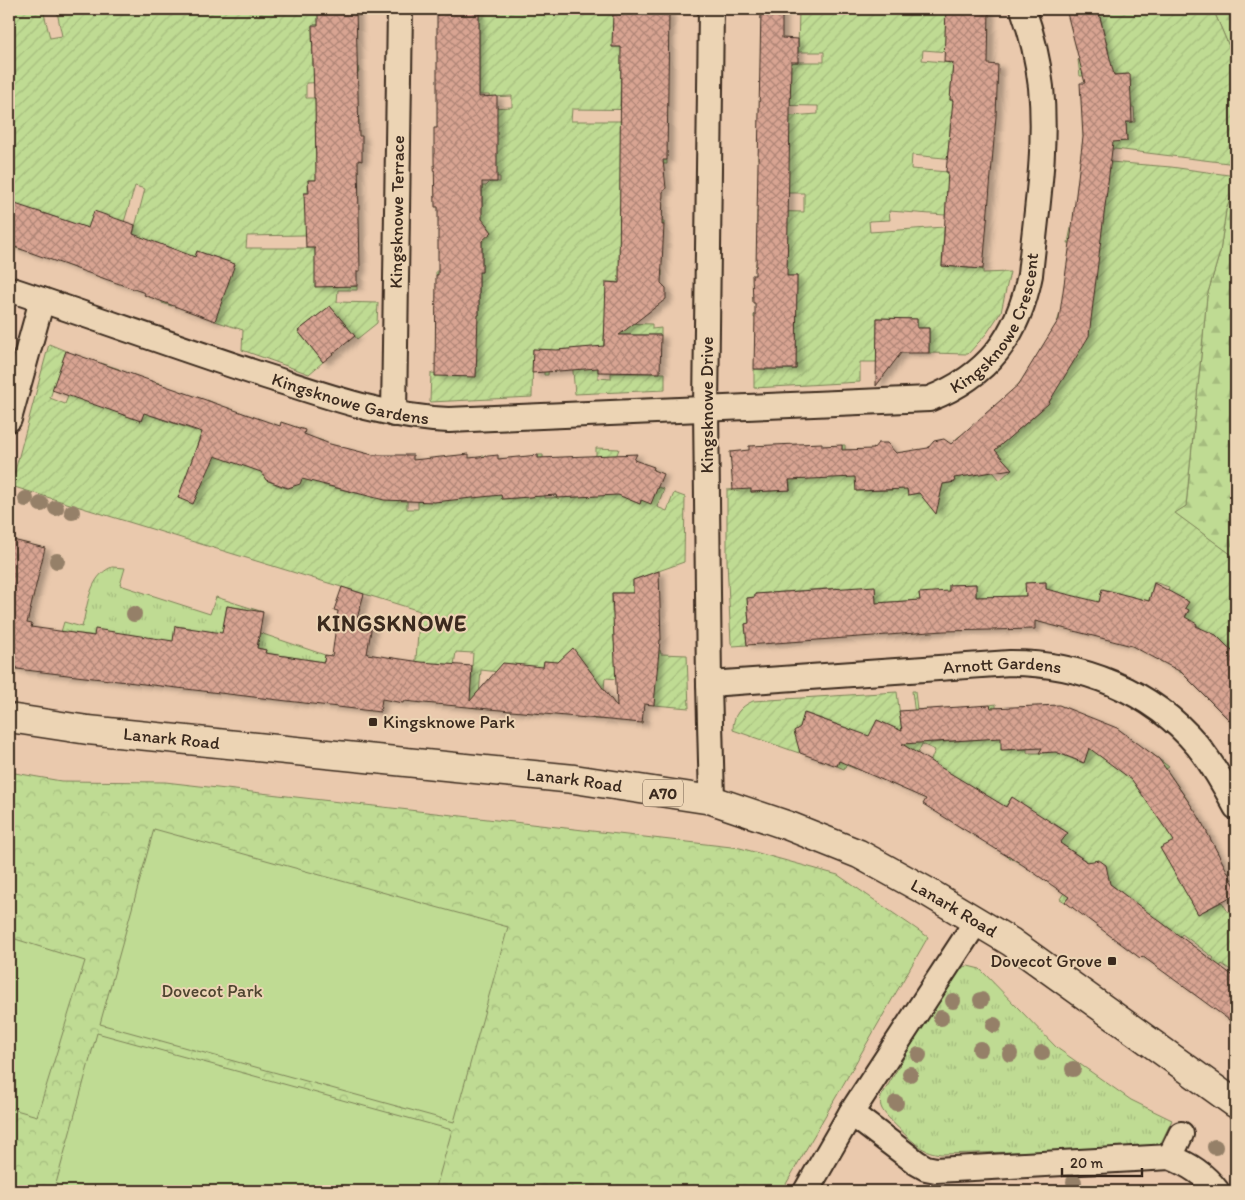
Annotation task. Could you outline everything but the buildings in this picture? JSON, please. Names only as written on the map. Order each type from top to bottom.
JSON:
[{"type":"main road","name":"Lanark Road","points":[[9,718],[88,730],[574,779],[712,800],[789,826],[859,854],[926,891],[1011,942],[1236,1104]]},
{"type":"street","name":"Kingsknowe Terrace","points":[[394,414],[400,9]]},
{"type":"street","name":"Kingsknowe Drive","points":[[711,9],[706,408],[712,800]]},
{"type":"street","name":"Kingsknowe Crescent","points":[[706,408],[929,399],[964,382],[987,364],[1002,346],[1016,324],[1027,294],[1043,144],[1039,72],[1023,9]]},
{"type":"street","name":"Kingsknowe Gardens","points":[[9,289],[358,406],[394,414],[449,420],[706,408]]},
{"type":"street","points":[[9,419],[42,300]]},
{"type":"street","name":"Arnott Gardens","points":[[709,684],[1010,663],[1032,663],[1070,669],[1112,682],[1139,696],[1177,724],[1202,751],[1217,772],[1236,807]]},
{"type":"street","points":[[806,1191],[851,1113],[976,922]]},
{"type":"street","points":[[851,1113],[916,1163],[926,1168],[936,1170],[1170,1157],[1198,1171],[1210,1182],[1216,1191]]},
{"type":"street","points":[[1170,1157],[1182,1134]]},
{"type":"green space","points":[[43,9],[50,38],[62,36],[57,12],[54,12],[53,9],[360,9],[360,15],[347,15],[347,25],[312,26],[313,66],[358,66],[359,72],[336,72],[336,82],[306,83],[306,98],[315,98],[316,121],[359,120],[359,125],[335,125],[357,179],[308,180],[308,193],[305,193],[359,234],[247,236],[246,248],[315,248],[316,286],[357,286],[357,290],[338,290],[337,302],[378,303],[377,323],[357,339],[330,306],[298,331],[323,362],[309,374],[242,350],[243,330],[215,321],[234,264],[197,251],[178,304],[174,303],[172,306],[162,303],[179,251],[165,246],[137,250],[124,286],[120,284],[145,189],[135,186],[124,222],[87,233],[74,268],[59,262],[72,223],[37,211],[23,250],[16,248],[23,228],[21,207],[9,202],[9,10]]},
{"type":"green space","points":[[479,9],[591,9],[591,14],[622,14],[612,47],[621,47],[640,67],[621,66],[620,106],[663,106],[663,110],[572,109],[571,121],[621,121],[667,160],[667,164],[663,164],[662,221],[664,221],[664,225],[642,224],[662,271],[662,276],[643,275],[643,283],[607,282],[619,323],[652,324],[652,329],[661,328],[661,335],[604,335],[603,357],[598,357],[598,378],[611,379],[611,373],[665,373],[665,390],[575,394],[571,349],[558,350],[549,357],[548,375],[544,375],[544,350],[533,349],[532,397],[430,402],[431,373],[476,376],[477,326],[456,315],[479,315],[479,275],[436,275],[436,271],[482,272],[482,237],[489,234],[489,228],[487,225],[482,225],[482,219],[477,218],[482,207],[482,186],[486,186],[490,182],[500,182],[500,177],[490,176],[490,108],[512,107],[512,96],[490,97],[489,95],[479,95]]},
{"type":"green space","points":[[785,9],[946,9],[945,47],[988,55],[923,50],[922,60],[953,63],[950,100],[991,104],[973,118],[951,116],[948,154],[987,162],[912,155],[911,169],[948,172],[987,218],[889,211],[890,220],[869,221],[870,232],[944,227],[942,266],[983,269],[983,273],[1010,272],[1001,312],[987,333],[968,354],[929,353],[929,328],[917,328],[917,319],[877,318],[877,362],[860,362],[860,382],[754,388],[754,369],[796,369],[796,334],[777,319],[754,318],[754,315],[796,315],[797,276],[777,276],[777,267],[756,267],[756,263],[788,225],[757,224],[757,211],[804,212],[804,193],[788,193],[782,159],[758,159],[758,155],[790,116],[818,114],[818,106],[759,105],[791,62],[824,62],[824,52],[798,52],[799,10]]},
{"type":"green space","points":[[1098,9],[1213,9],[1236,63],[1236,164],[1115,149],[1083,149],[1083,143],[1127,141],[1126,122],[1135,122],[1134,107],[1131,107],[1129,74],[1080,76],[1078,60],[1109,52]]},
{"type":"green space","points":[[1213,9],[1236,9],[1236,63]]},
{"type":"green space","points":[[1110,162],[1171,167],[1236,176],[1236,184],[1226,210],[1220,252],[1207,296],[1186,506],[1175,513],[1236,558],[1236,655],[1228,647],[1216,659],[1184,674],[1178,671],[1201,628],[1190,620],[1184,620],[1189,611],[1185,608],[1188,602],[1176,595],[1160,619],[1169,587],[1154,582],[1142,624],[1116,606],[1119,593],[1103,589],[1099,602],[1047,623],[1046,582],[1026,583],[1026,596],[976,597],[976,584],[949,585],[950,630],[919,593],[920,600],[876,603],[875,587],[839,608],[837,588],[755,594],[755,597],[747,598],[749,623],[745,624],[747,645],[733,646],[731,643],[727,561],[727,490],[751,488],[751,492],[790,490],[788,448],[843,477],[842,445],[845,445],[845,450],[855,450],[856,491],[893,490],[893,478],[902,459],[908,495],[919,493],[919,489],[939,501],[938,485],[955,482],[954,478],[972,475],[956,439],[961,435],[1000,480],[1012,469],[995,450],[1033,417],[1017,386],[1022,380],[1086,340],[1057,323],[1060,313],[1072,314],[1081,244],[1068,243],[1071,228],[1084,230],[1084,225],[1102,228]]},
{"type":"green space","points":[[1236,184],[1236,558],[1174,513],[1186,506],[1207,296],[1220,252],[1226,210]]},
{"type":"green space","points":[[49,344],[66,351],[50,398],[65,404],[71,389],[90,395],[101,363],[119,369],[105,408],[141,421],[155,382],[159,383],[150,415],[196,431],[207,400],[212,402],[190,465],[212,455],[261,420],[263,474],[266,480],[286,488],[293,486],[302,476],[317,439],[323,441],[317,459],[329,462],[323,485],[361,494],[371,454],[377,456],[407,501],[407,509],[418,509],[418,501],[486,496],[482,456],[486,456],[487,477],[501,494],[502,499],[541,496],[538,455],[543,455],[545,498],[595,496],[594,456],[596,455],[596,448],[619,449],[604,489],[640,504],[646,489],[655,493],[658,487],[664,489],[657,507],[667,511],[674,493],[685,497],[684,562],[633,580],[633,593],[612,593],[612,612],[623,612],[614,628],[614,642],[647,650],[660,650],[661,654],[687,655],[689,708],[654,705],[632,680],[605,678],[601,719],[594,719],[597,699],[565,663],[544,661],[539,713],[535,713],[538,688],[499,672],[481,670],[478,708],[469,707],[473,653],[456,652],[454,665],[414,682],[420,611],[11,486]]},
{"type":"green space","points":[[112,567],[125,568],[120,585],[210,614],[216,597],[263,612],[227,606],[220,645],[189,646],[191,628],[176,626],[173,644],[61,632],[64,622],[82,627],[94,584],[104,571]]},
{"type":"green space","points":[[260,633],[325,655],[324,662],[265,653],[266,650],[257,648]]},
{"type":"green space","points":[[912,691],[915,691],[917,710],[927,709],[930,743],[992,738],[990,705],[996,704],[996,708],[1000,708],[1002,750],[1027,749],[1027,753],[1044,753],[1051,750],[1083,763],[1093,738],[1151,753],[1169,767],[1166,769],[1195,811],[1166,826],[1174,841],[1161,848],[1174,872],[1217,851],[1218,853],[1189,868],[1192,903],[1198,914],[1222,902],[1228,912],[1236,908],[1236,974],[1222,964],[1198,996],[1190,991],[1214,958],[1182,934],[1158,967],[1097,925],[1121,892],[1089,869],[1065,902],[1060,899],[1085,860],[1060,843],[1068,833],[1052,822],[1021,864],[1007,856],[1028,822],[1012,797],[1005,807],[973,813],[963,829],[960,827],[927,770],[935,750],[922,744],[902,788],[892,784],[907,747],[884,737],[888,725],[877,720],[856,769],[846,765],[844,769],[837,766],[850,729],[805,713],[800,727],[794,731],[796,738],[804,741],[799,753],[733,730],[734,720],[738,712],[753,701],[897,692],[902,733],[917,731]]},
{"type":"green space","name":"Dovecot Park","points":[[9,772],[61,781],[165,782],[740,848],[838,875],[928,937],[782,1191],[9,1191]]},
{"type":"green space","points":[[154,829],[508,927],[454,1122],[100,1024]]},
{"type":"green space","points":[[9,937],[85,961],[37,1116],[9,1108]]},
{"type":"green space","points":[[968,966],[980,969],[1057,1048],[1131,1100],[1172,1120],[1160,1145],[1152,1148],[941,1154],[924,1149],[905,1134],[882,1109],[881,1097],[953,974]]},
{"type":"green space","points":[[97,1033],[452,1130],[435,1191],[54,1191]]},
{"type":"place","name":"Kingsknowe Park","points":[[373,722]]},
{"type":"place","name":"Dovecot Grove","points":[[1112,961]]},
{"type":"district","name":"KINGSKNOWE","points":[[392,623]]}]
